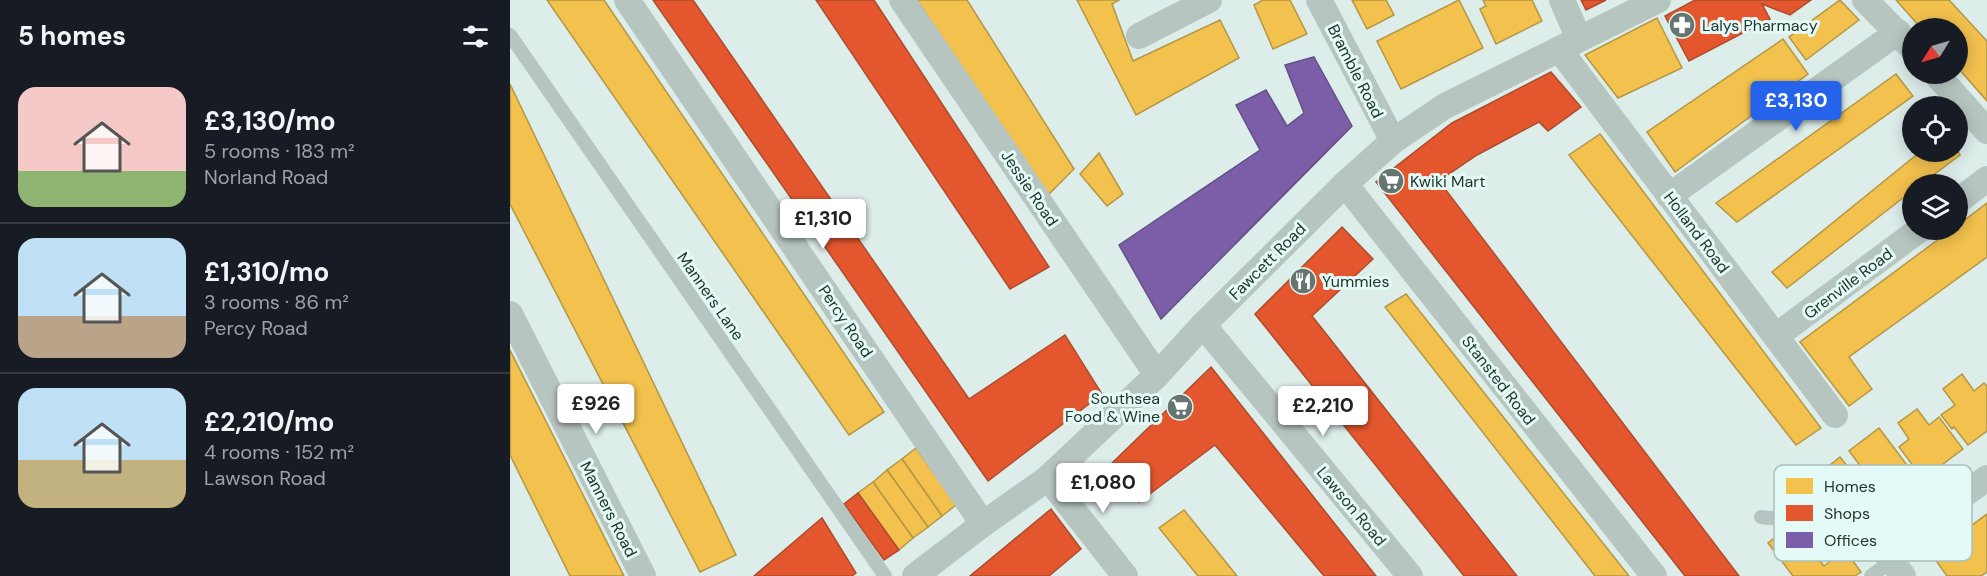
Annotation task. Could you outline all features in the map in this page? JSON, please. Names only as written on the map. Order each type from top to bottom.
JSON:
[{"type":"street","name":"Percy Road","points":[[627,0],[983,524]]},
{"type":"street","name":"Jessie Road","points":[[902,0],[1157,375]]},
{"type":"street","points":[[1139,36],[1209,0]]},
{"type":"street","name":"Bramble Road","points":[[1319,0],[1393,141]]},
{"type":"street","name":"Holland Road","points":[[1562,0],[1569,44],[1669,196],[1835,415]]},
{"type":"street","name":"Fawcett Road","points":[[915,576],[1047,478],[1157,375],[1203,325],[1345,184],[1393,141],[1445,106],[1658,0]]},
{"type":"street","points":[[1865,0],[1902,37]]},
{"type":"street","points":[[1669,196],[1902,42]]},
{"type":"street","points":[[1945,84],[1987,131]]},
{"type":"street","points":[[1968,193],[1987,179]]},
{"type":"street","name":"Stansted Road","points":[[1345,184],[1654,576]]},
{"type":"street","name":"Grenville Road","points":[[1776,336],[1906,240]]},
{"type":"street","name":"Manners Road","points":[[510,314],[643,576]]},
{"type":"street","name":"Lawson Road","points":[[1203,325],[1410,576]]},
{"type":"street","points":[[1047,478],[1125,576]]},
{"type":"street","points":[[1972,492],[1987,478]]},
{"type":"lane","name":"Manners Lane","points":[[510,35],[885,576]]},
{"type":"lane","points":[[1761,517],[1774,518]]},
{"type":"lane","points":[[1871,576],[1894,563]]},
{"type":"building: Homes","points":[[547,0],[604,0],[884,412],[849,435]]},
{"type":"building: Homes","points":[[917,0],[967,0],[1074,169],[1047,196]]},
{"type":"building: Homes","points":[[1077,0],[1119,0],[1112,4],[1133,61],[1220,20],[1239,58],[1136,115]]},
{"type":"building: Homes","points":[[1263,0],[1290,0],[1307,34],[1273,49],[1254,5]]},
{"type":"building: Homes","points":[[1352,0],[1386,0],[1394,15],[1367,29]]},
{"type":"building: Homes","points":[[1459,0],[1483,48],[1401,89],[1377,41]]},
{"type":"building: Homes","points":[[1483,0],[1532,0],[1542,21],[1496,44],[1480,9],[1486,6]]},
{"type":"building: Homes","points":[[1840,0],[1859,20],[1806,60],[1789,37]]},
{"type":"building: Homes","points":[[1896,0],[1949,0],[1966,18],[1912,18]]},
{"type":"building: Homes","points":[[1657,18],[1682,68],[1618,98],[1585,55]]},
{"type":"building: Homes","points":[[1968,20],[1987,41],[1987,101],[1968,79]]},
{"type":"building: Homes","points":[[1783,39],[1808,74],[1675,172],[1647,132]]},
{"type":"building: Homes","points":[[1896,74],[1913,96],[1902,96],[1902,104],[1737,222],[1716,203]]},
{"type":"building: Homes","points":[[510,84],[736,555],[700,572],[510,204]]},
{"type":"building: Homes","points":[[1600,134],[1821,428],[1796,445],[1569,155]]},
{"type":"building: Homes","points":[[1099,153],[1123,194],[1107,206],[1080,174]]},
{"type":"building: Homes","points":[[1908,162],[1951,162],[1934,174],[1902,174],[1902,199],[1787,288],[1772,272]]},
{"type":"building: Homes","points":[[1987,203],[1987,257],[1849,357],[1872,389],[1849,406],[1800,342],[1938,240],[1968,240],[1968,217]]},
{"type":"building: Homes","points":[[1406,294],[1629,576],[1595,576],[1385,307]]},
{"type":"building: Homes","points":[[510,350],[624,576],[570,576],[510,455]]},
{"type":"building: Homes","points":[[1962,374],[1974,391],[1984,383],[1987,386],[1987,431],[1968,445],[1941,415],[1955,405],[1943,389]]},
{"type":"building: Homes","points":[[1917,409],[1929,425],[1939,417],[1963,449],[1942,465],[1912,465],[1899,447],[1909,439],[1898,423]]},
{"type":"building: Homes","points":[[1879,428],[1907,465],[1860,465],[1849,451]]},
{"type":"building: Homes","points":[[916,448],[956,505],[942,516],[902,459]]},
{"type":"building: Homes","points":[[1840,457],[1846,465],[1830,465]]},
{"type":"building: Homes","points":[[902,459],[942,516],[928,527],[887,470]]},
{"type":"building: Homes","points":[[887,470],[928,527],[913,538],[873,482]]},
{"type":"building: Homes","points":[[873,482],[913,538],[899,550],[858,493]]},
{"type":"building: Homes","points":[[1184,510],[1237,576],[1198,576],[1159,528]]},
{"type":"building: Homes","points":[[1987,514],[1987,572],[1981,576],[1947,576],[1936,561],[1972,561],[1972,525]]},
{"type":"building: Homes","points":[[1774,538],[1774,551],[1768,543]]},
{"type":"building: Homes","points":[[1782,561],[1820,561],[1824,566],[1831,561],[1853,561],[1861,572],[1855,576],[1793,576]]},
{"type":"building: Shops","points":[[653,0],[693,0],[969,399],[1065,335],[1102,394],[988,481]]},
{"type":"building: Shops","points":[[816,0],[874,0],[1049,267],[1010,289]]},
{"type":"building: Shops","points":[[1581,0],[1606,0],[1586,10]]},
{"type":"building: Shops","points":[[1695,0],[1811,0],[1790,15],[1762,4],[1770,19],[1689,61],[1665,16]]},
{"type":"building: Shops","points":[[1551,72],[1581,107],[1548,131],[1539,122],[1477,155],[1439,181],[1739,576],[1685,576],[1376,182],[1452,123]]},
{"type":"building: Shops","points":[[1342,227],[1373,259],[1312,316],[1517,576],[1464,576],[1255,314]]},
{"type":"building: Shops","points":[[1211,367],[1376,576],[1324,576],[1215,445],[1139,502],[1111,464]]},
{"type":"building: Shops","points":[[858,493],[899,550],[884,560],[844,504]]},
{"type":"building: Shops","points":[[1051,509],[1081,549],[1049,576],[970,576]]},
{"type":"building: Shops","points":[[822,518],[856,573],[852,576],[754,576]]},
{"type":"building: Offices","points":[[1314,57],[1352,126],[1161,319],[1119,245],[1260,150],[1236,105],[1266,90],[1287,126],[1304,113],[1285,65]]},
{"type":"place","name":"Lalys Pharmacy","points":[[1682,25]]},
{"type":"place","name":"Kwiki Mart","points":[[1391,181]]},
{"type":"place","name":"Yummies","points":[[1303,281]]},
{"type":"place","name":"Southsea Food & Wine","points":[[1180,407]]}]
